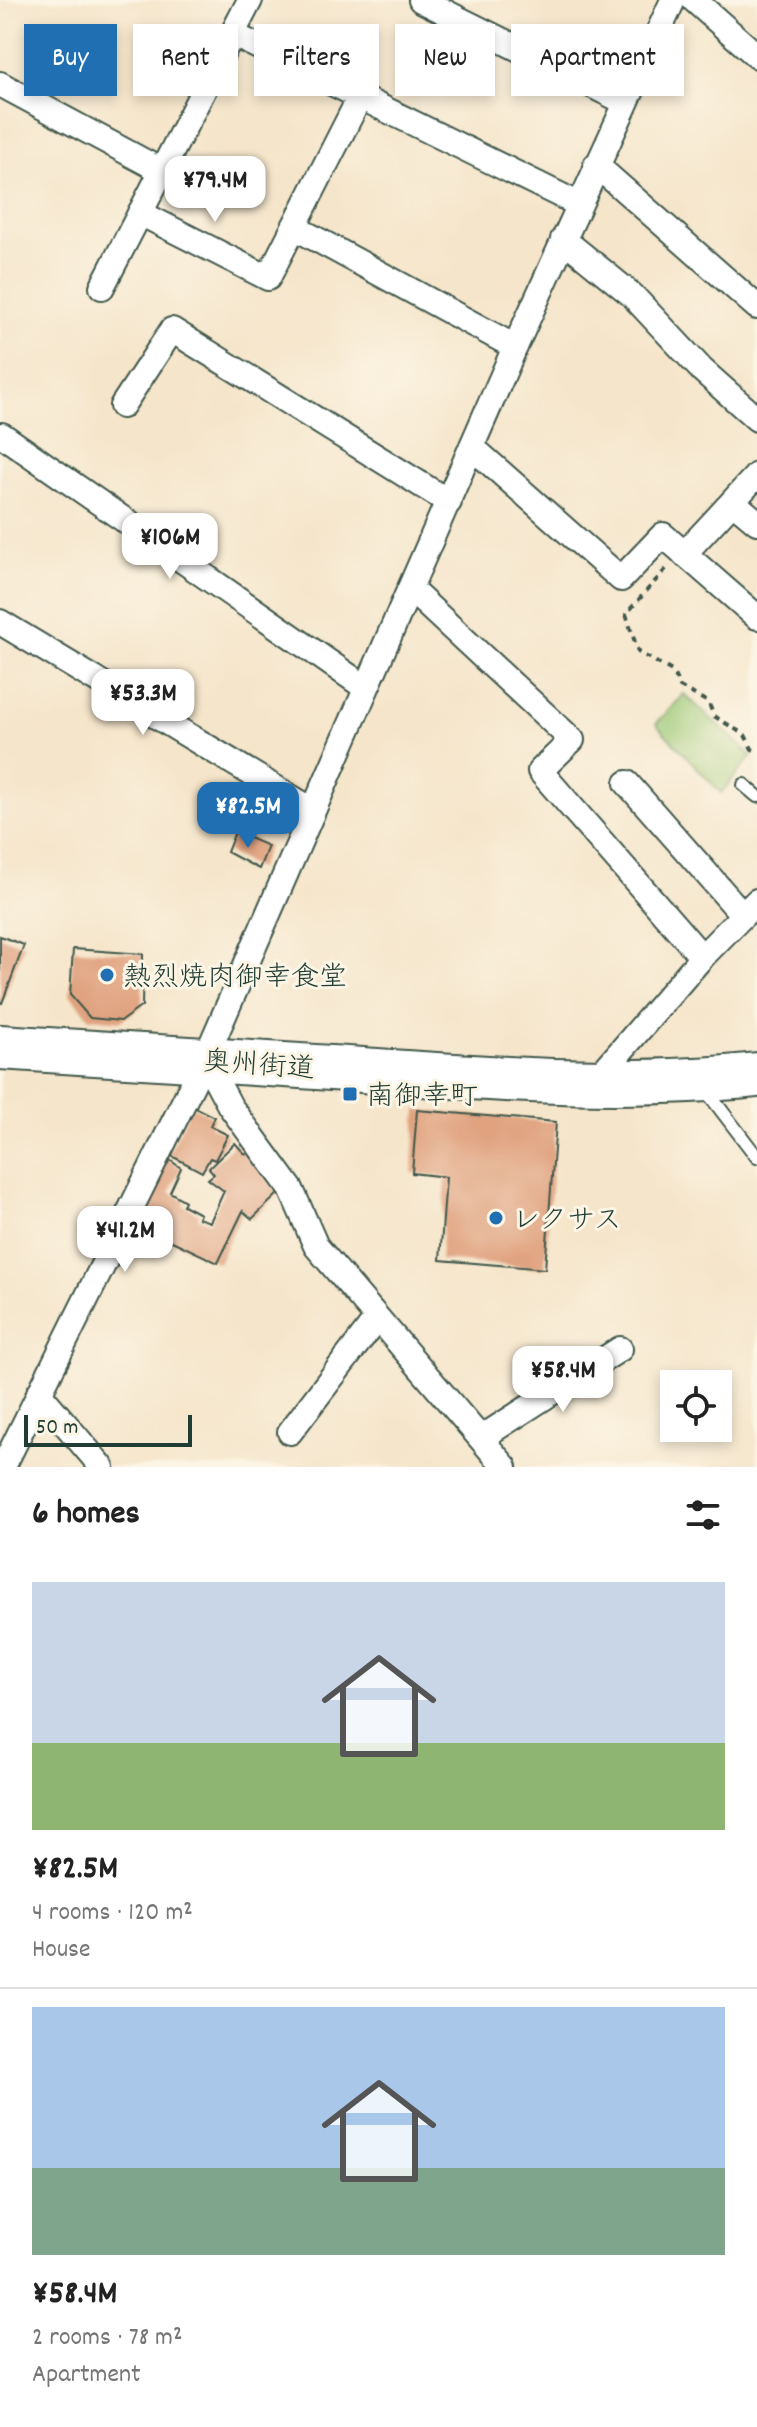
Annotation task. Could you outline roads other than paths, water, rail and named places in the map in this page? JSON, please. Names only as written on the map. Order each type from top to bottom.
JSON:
[{"type":"highway","name":"奥州街道","points":[[0,1047],[479,1078],[595,1081],[757,1075]]},
{"type":"street","points":[[237,24],[250,0]]},
{"type":"street","points":[[421,0],[625,102]]},
{"type":"street","points":[[3,1467],[205,1059],[578,204],[673,0]]},
{"type":"street","points":[[694,0],[757,56]]},
{"type":"street","points":[[238,37],[578,204]]},
{"type":"street","points":[[0,84],[162,171]]},
{"type":"street","points":[[102,287],[200,96]]},
{"type":"street","points":[[140,213],[268,278],[360,97]]},
{"type":"street","points":[[596,165],[757,307]]},
{"type":"street","points":[[294,227],[515,347]]},
{"type":"street","points":[[563,239],[632,295],[702,370],[757,419]]},
{"type":"street","points":[[122,406],[172,330],[449,502]]},
{"type":"street","points":[[2,435],[366,688]]},
{"type":"street","points":[[473,448],[621,579],[663,535],[680,556],[757,617]]},
{"type":"street","points":[[680,556],[757,475]]},
{"type":"street","points":[[733,502],[757,522]]},
{"type":"street","points":[[410,589],[572,740],[540,771],[702,957]]},
{"type":"street","points":[[0,622],[312,810]]},
{"type":"street","points":[[595,1081],[702,957],[750,908],[627,783]]},
{"type":"street","points":[[205,1059],[230,1106],[291,1189],[316,1246],[505,1467]]},
{"type":"street","points":[[290,1432],[377,1318]]},
{"type":"street","points":[[481,1438],[620,1349]]},
{"type":"street","points":[[39,1393],[102,1467]]},
{"type":"lane","points":[[744,785],[757,796]]},
{"type":"lane","points":[[699,1079],[713,1102],[757,1157]]},
{"type":"place","name":"熱烈焼肉御幸食堂","points":[[107,975]]},
{"type":"place","name":"南御幸町","points":[[350,1094]]},
{"type":"place","name":"レクサス","points":[[496,1218]]}]
